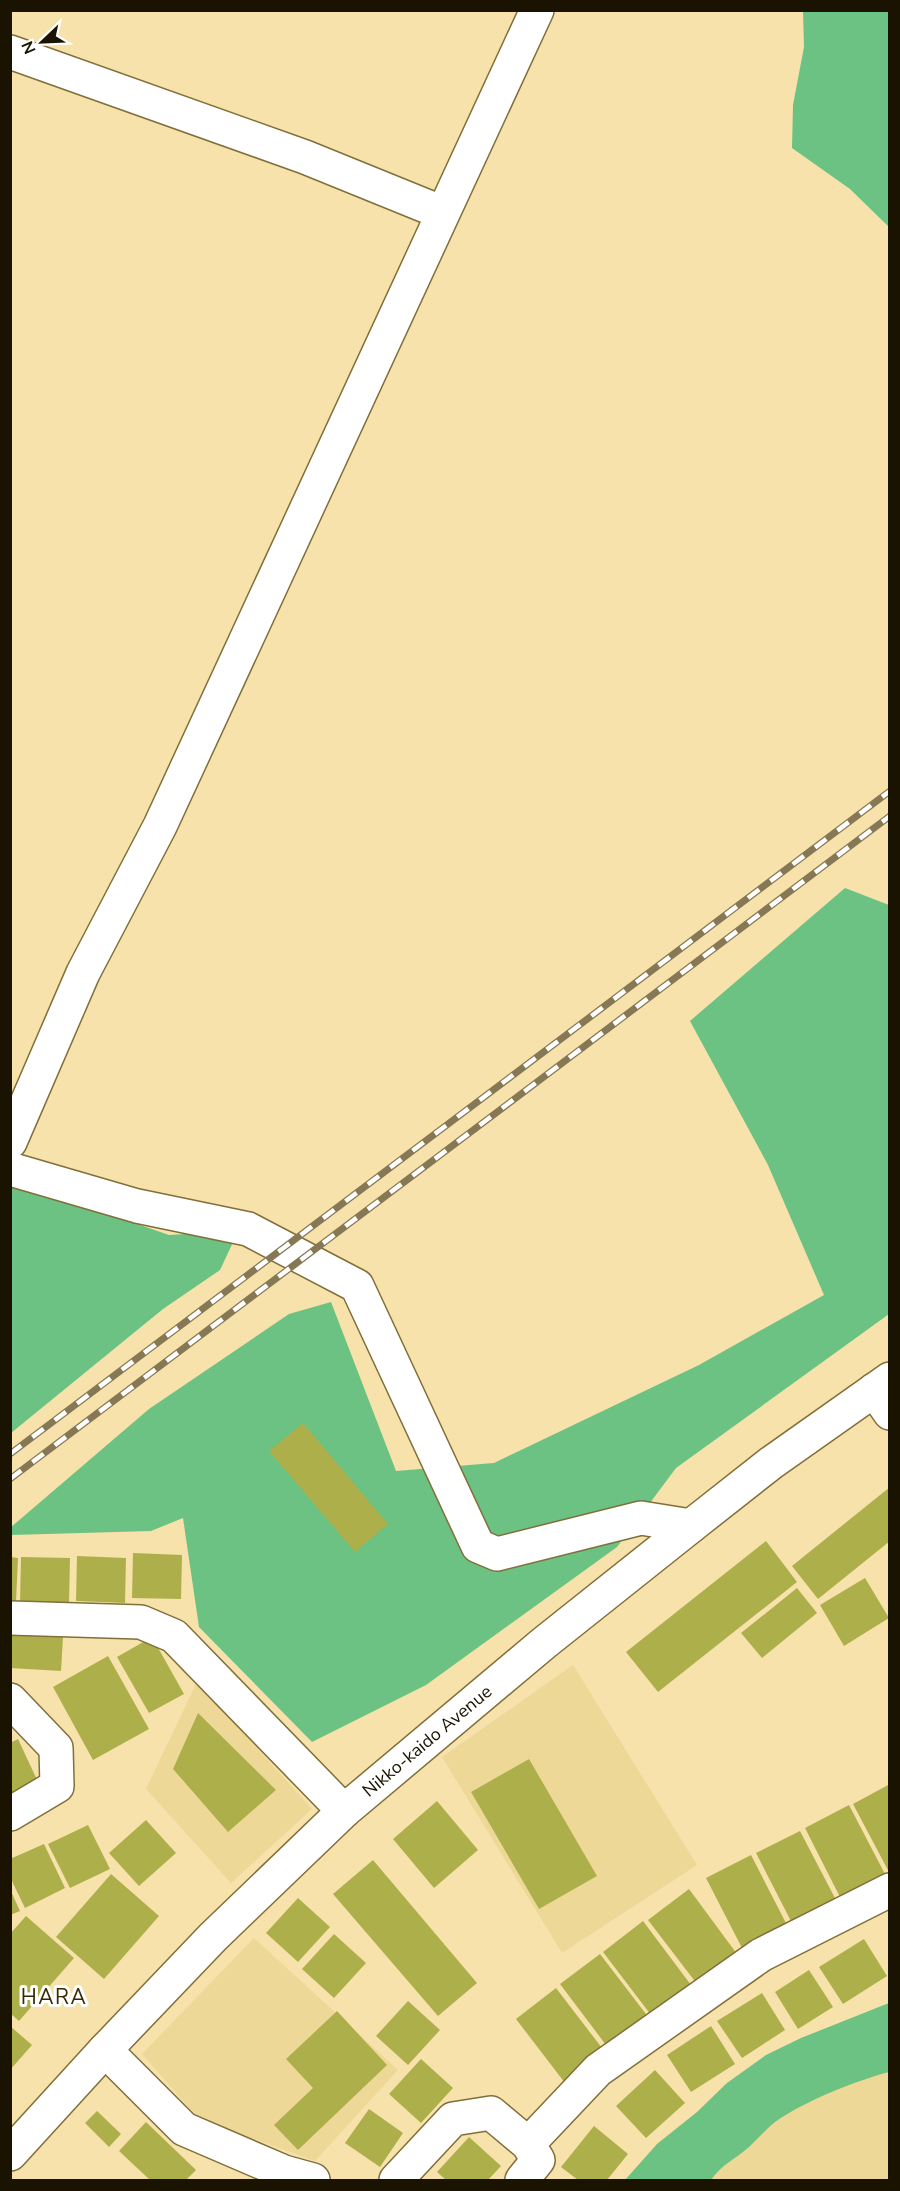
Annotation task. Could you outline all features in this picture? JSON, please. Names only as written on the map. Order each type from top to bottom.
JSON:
[{"type":"street","points":[[10,1142],[83,973],[160,826],[537,10]]},
{"type":"street","points":[[10,51],[305,157],[443,213]]},
{"type":"street","points":[[10,1169],[137,1206],[248,1229],[357,1286],[478,1546],[497,1554],[641,1518],[691,1526]]},
{"type":"street","name":"Nikko-kaido Avenue","points":[[10,2154],[213,1937],[344,1811],[544,1643],[771,1463],[884,1394]]},
{"type":"street","points":[[10,1618],[141,1622],[174,1636],[344,1811]]},
{"type":"street","points":[[10,1700],[56,1748],[57,1786],[10,1814]]},
{"type":"street","points":[[528,2144],[598,2070],[761,1955],[890,1890]]},
{"type":"street","points":[[105,2050],[184,2129],[292,2178]]},
{"type":"street","points":[[396,2181],[453,2119],[490,2113],[528,2144],[538,2160],[522,2181]]},
{"type":"shaded area","points":[[573,1665],[697,1865],[562,1953],[442,1757]]},
{"type":"shaded area","points":[[197,1682],[312,1809],[231,1883],[146,1789]]},
{"type":"shaded area","points":[[254,1938],[398,2070],[315,2161],[199,2119],[142,2054]]},
{"type":"shaded area","points":[[889,2007],[889,2180],[631,2180],[727,2083]]},
{"type":"green space","points":[[803,11],[889,11],[889,227],[850,189],[792,148],[793,105],[804,47]]},
{"type":"green space","points":[[845,888],[889,905],[889,1314],[676,1468],[617,1547],[426,1685],[312,1742],[199,1627],[183,1518],[151,1531],[11,1535],[10,1528],[149,1409],[289,1314],[331,1302],[396,1471],[494,1463],[699,1365],[824,1295],[768,1165],[690,1021]]},
{"type":"green space","points":[[11,1186],[111,1215],[169,1235],[203,1233],[235,1238],[220,1270],[163,1309],[11,1433]]},
{"type":"green space","points":[[889,2003],[889,2072],[830,2092],[787,2114],[724,2166],[711,2180],[625,2180],[657,2144],[697,2112],[727,2083],[766,2055],[801,2038]]},
{"type":"building","points":[[303,1423],[388,1524],[355,1552],[269,1451]]},
{"type":"building","points":[[890,1487],[890,1541],[818,1599],[792,1566]]},
{"type":"building","points":[[766,1541],[797,1582],[658,1692],[626,1652]]},
{"type":"building","points":[[133,1553],[182,1555],[181,1599],[132,1598]]},
{"type":"building","points":[[77,1556],[126,1558],[125,1603],[76,1601]]},
{"type":"building","points":[[10,1557],[18,1558],[16,1602],[10,1602]]},
{"type":"building","points":[[21,1557],[70,1558],[69,1603],[20,1602]]},
{"type":"building","points":[[865,1578],[889,1618],[844,1646],[820,1605]]},
{"type":"building","points":[[797,1588],[817,1613],[762,1658],[741,1633]]},
{"type":"building","points":[[10,1634],[63,1637],[61,1671],[10,1668]]},
{"type":"building","points":[[152,1637],[184,1694],[149,1713],[117,1657]]},
{"type":"building","points":[[108,1656],[149,1729],[93,1760],[53,1687]]},
{"type":"building","points":[[198,1713],[276,1790],[228,1832],[173,1769]]},
{"type":"building","points":[[18,1739],[39,1784],[10,1797],[10,1743]]},
{"type":"building","points":[[529,1759],[597,1876],[539,1909],[471,1792]]},
{"type":"building","points":[[890,1784],[890,1874],[853,1804]]},
{"type":"building","points":[[437,1801],[478,1850],[434,1888],[393,1839]]},
{"type":"building","points":[[849,1805],[886,1876],[841,1899],[805,1828]]},
{"type":"building","points":[[146,1820],[176,1853],[139,1886],[109,1853]]},
{"type":"building","points":[[88,1825],[110,1869],[70,1888],[48,1844]]},
{"type":"building","points":[[800,1831],[837,1902],[793,1925],[756,1853]]},
{"type":"building","points":[[44,1844],[65,1888],[25,1908],[10,1877],[10,1859]]},
{"type":"building","points":[[751,1855],[788,1927],[743,1950],[706,1878]]},
{"type":"building","points":[[373,1860],[477,1983],[438,2016],[333,1894]]},
{"type":"building","points":[[111,1874],[159,1916],[104,1979],[56,1937]]},
{"type":"building","points":[[10,1889],[20,1911],[10,1915]]},
{"type":"building","points":[[689,1889],[737,1954],[697,1984],[648,1920]]},
{"type":"building","points":[[298,1898],[330,1927],[298,1962],[266,1933]]},
{"type":"building","points":[[26,1916],[74,1958],[19,2021],[10,2013],[10,1934]]},
{"type":"building","points":[[643,1921],[691,1985],[651,2015],[603,1952]]},
{"type":"building","points":[[334,1934],[366,1963],[334,1998],[302,1969]]},
{"type":"building","points":[[864,1939],[887,1976],[843,2004],[819,1967]]},
{"type":"building","points":[[600,1954],[649,2018],[609,2049],[560,1984]]},
{"type":"building","points":[[809,1970],[833,2007],[798,2029],[775,1992]]},
{"type":"building","points":[[556,1988],[605,2052],[565,2083],[516,2019]]},
{"type":"building","points":[[762,1993],[785,2030],[742,2058],[717,2021]]},
{"type":"building","points":[[408,2001],[440,2030],[408,2065],[376,2036]]},
{"type":"building","points":[[337,2011],[387,2065],[298,2150],[274,2125],[313,2088],[286,2059]]},
{"type":"building","points":[[10,2026],[32,2045],[10,2070]]},
{"type":"building","points":[[711,2026],[735,2064],[691,2092],[667,2055]]},
{"type":"building","points":[[421,2059],[453,2088],[421,2123],[389,2094]]},
{"type":"building","points":[[655,2070],[685,2103],[646,2138],[616,2106]]},
{"type":"building","points":[[369,2109],[403,2133],[380,2167],[345,2143]]},
{"type":"building","points":[[97,2111],[121,2134],[109,2147],[85,2123]]},
{"type":"building","points":[[146,2122],[196,2170],[186,2180],[150,2180],[119,2151]]},
{"type":"building","points":[[594,2126],[628,2154],[607,2180],[578,2180],[561,2167]]},
{"type":"building","points":[[469,2137],[501,2166],[488,2180],[446,2180],[437,2172]]},
{"type":"railway","points":[[10,1454],[890,791]]},
{"type":"railway","points":[[10,1479],[890,816]]},
{"type":"district","name":"HARA","points":[[54,1997]]}]
